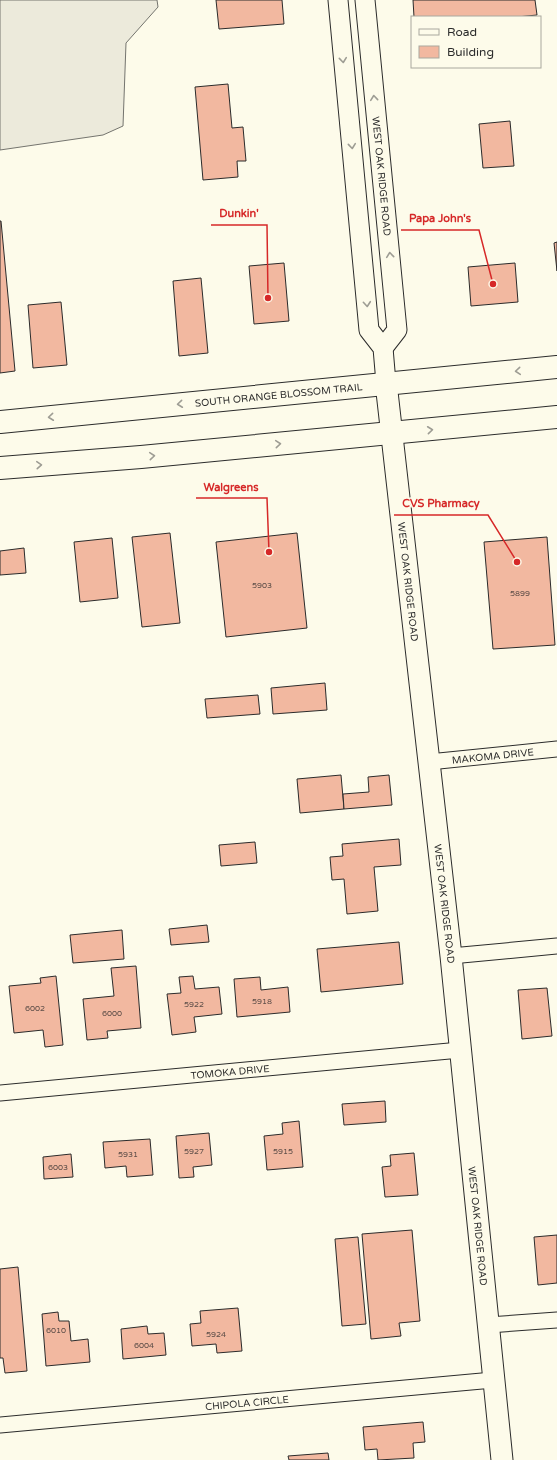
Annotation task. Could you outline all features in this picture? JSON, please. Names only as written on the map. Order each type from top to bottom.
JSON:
[{"type":"main road","name":"SOUTH ORANGE BLOSSOM TRAIL","points":[[0,422],[557,367]]},
{"type":"main road","name":"WEST OAK RIDGE ROAD","points":[[386,383],[451,956],[502,1460]]},
{"type":"main road","points":[[0,468],[141,457],[557,417]]},
{"type":"street","points":[[338,0],[369,330],[383,348]]},
{"type":"street","name":"WEST OAK RIDGE ROAD","points":[[364,0],[397,330],[383,348],[386,383]]},
{"type":"street","name":"MAKOMA DRIVE","points":[[429,762],[557,749]]},
{"type":"street","points":[[451,956],[557,946]]},
{"type":"street","name":"TOMOKA DRIVE","points":[[0,1093],[460,1050]]},
{"type":"street","points":[[488,1325],[557,1320]]},
{"type":"street","name":"CHIPOLA CIRCLE","points":[[0,1425],[493,1380]]},
{"type":"shaded area","points":[[0,0],[157,0],[158,7],[126,43],[123,126],[103,135],[0,150]]},
{"type":"building","points":[[216,0],[282,0],[284,24],[219,29]]},
{"type":"building","points":[[413,0],[535,0],[537,15],[527,16],[414,16]]},
{"type":"building","points":[[228,84],[232,128],[243,127],[246,161],[237,161],[238,177],[203,180],[195,87]]},
{"type":"building","points":[[510,121],[514,166],[483,168],[479,124]]},
{"type":"building","points":[[0,221],[15,371],[0,373]]},
{"type":"building","points":[[557,242],[557,271],[554,243]]},
{"type":"building","points":[[284,263],[289,321],[254,324],[249,266]]},
{"type":"building","points":[[515,263],[518,302],[471,306],[468,267]]},
{"type":"building","points":[[201,278],[208,353],[179,356],[173,281]]},
{"type":"building","points":[[61,302],[67,365],[33,368],[28,305]]},
{"type":"building","points":[[170,533],[180,623],[142,627],[132,537]]},
{"type":"building","points":[[297,533],[307,628],[226,637],[216,542]]},
{"type":"building","points":[[547,537],[555,645],[493,649],[484,542]]},
{"type":"building","points":[[112,538],[118,598],[80,602],[74,542]]},
{"type":"building","points":[[24,548],[26,573],[0,575],[0,551]]},
{"type":"building","points":[[325,683],[327,710],[273,714],[271,688]]},
{"type":"building","points":[[258,695],[260,714],[207,718],[205,699]]},
{"type":"building","points":[[341,775],[344,809],[300,813],[297,779]]},
{"type":"building","points":[[389,775],[392,805],[344,809],[343,794],[369,792],[368,777]]},
{"type":"building","points":[[399,839],[401,865],[374,867],[378,911],[347,914],[344,879],[332,880],[330,857],[343,856],[342,844]]},
{"type":"building","points":[[255,842],[257,863],[221,866],[219,845]]},
{"type":"building","points":[[207,925],[209,942],[171,945],[169,929]]},
{"type":"building","points":[[122,930],[124,959],[73,963],[70,935]]},
{"type":"building","points":[[399,942],[403,984],[321,992],[317,949]]},
{"type":"building","points":[[136,966],[141,1028],[107,1031],[108,1038],[87,1040],[83,999],[114,996],[111,968]]},
{"type":"building","points":[[56,976],[63,1045],[45,1047],[43,1030],[14,1033],[9,986],[41,983],[40,978]]},
{"type":"building","points":[[193,976],[195,989],[219,987],[222,1014],[194,1017],[196,1032],[172,1035],[167,994],[181,993],[179,977]]},
{"type":"building","points":[[260,977],[261,990],[288,987],[290,1012],[237,1017],[234,979]]},
{"type":"building","points":[[547,988],[552,1036],[522,1039],[518,990]]},
{"type":"building","points":[[385,1101],[386,1122],[344,1125],[342,1104]]},
{"type":"building","points":[[299,1121],[303,1167],[267,1170],[264,1136],[283,1134],[282,1123]]},
{"type":"building","points":[[209,1133],[212,1165],[193,1167],[194,1177],[179,1178],[176,1136]]},
{"type":"building","points":[[150,1139],[153,1175],[127,1177],[126,1166],[105,1168],[103,1142]]},
{"type":"building","points":[[414,1153],[418,1195],[385,1197],[382,1167],[391,1166],[390,1155]]},
{"type":"building","points":[[71,1154],[73,1177],[44,1179],[43,1157]]},
{"type":"building","points":[[412,1230],[420,1321],[399,1323],[401,1336],[371,1339],[362,1234]]},
{"type":"building","points":[[557,1235],[557,1283],[538,1285],[534,1237]]},
{"type":"building","points":[[358,1237],[366,1324],[342,1326],[335,1239]]},
{"type":"building","points":[[18,1267],[27,1371],[5,1373],[3,1358],[0,1358],[0,1269]]},
{"type":"building","points":[[238,1308],[242,1351],[217,1353],[216,1344],[192,1346],[190,1324],[201,1323],[200,1311]]},
{"type":"building","points":[[58,1312],[59,1321],[69,1321],[71,1341],[88,1339],[90,1362],[46,1366],[42,1314]]},
{"type":"building","points":[[147,1326],[148,1334],[164,1333],[166,1355],[123,1359],[121,1329]]},
{"type":"building","points":[[423,1422],[425,1442],[413,1443],[414,1458],[378,1460],[377,1449],[365,1450],[363,1427]]},
{"type":"building","points":[[328,1453],[329,1460],[289,1460],[288,1456]]},
{"type":"place","name":"Papa John's","points":[[493,284]]},
{"type":"place","name":"Dunkin'","points":[[268,298]]},
{"type":"place","name":"Walgreens","points":[[269,552]]},
{"type":"place","name":"CVS Pharmacy","points":[[517,562]]}]
